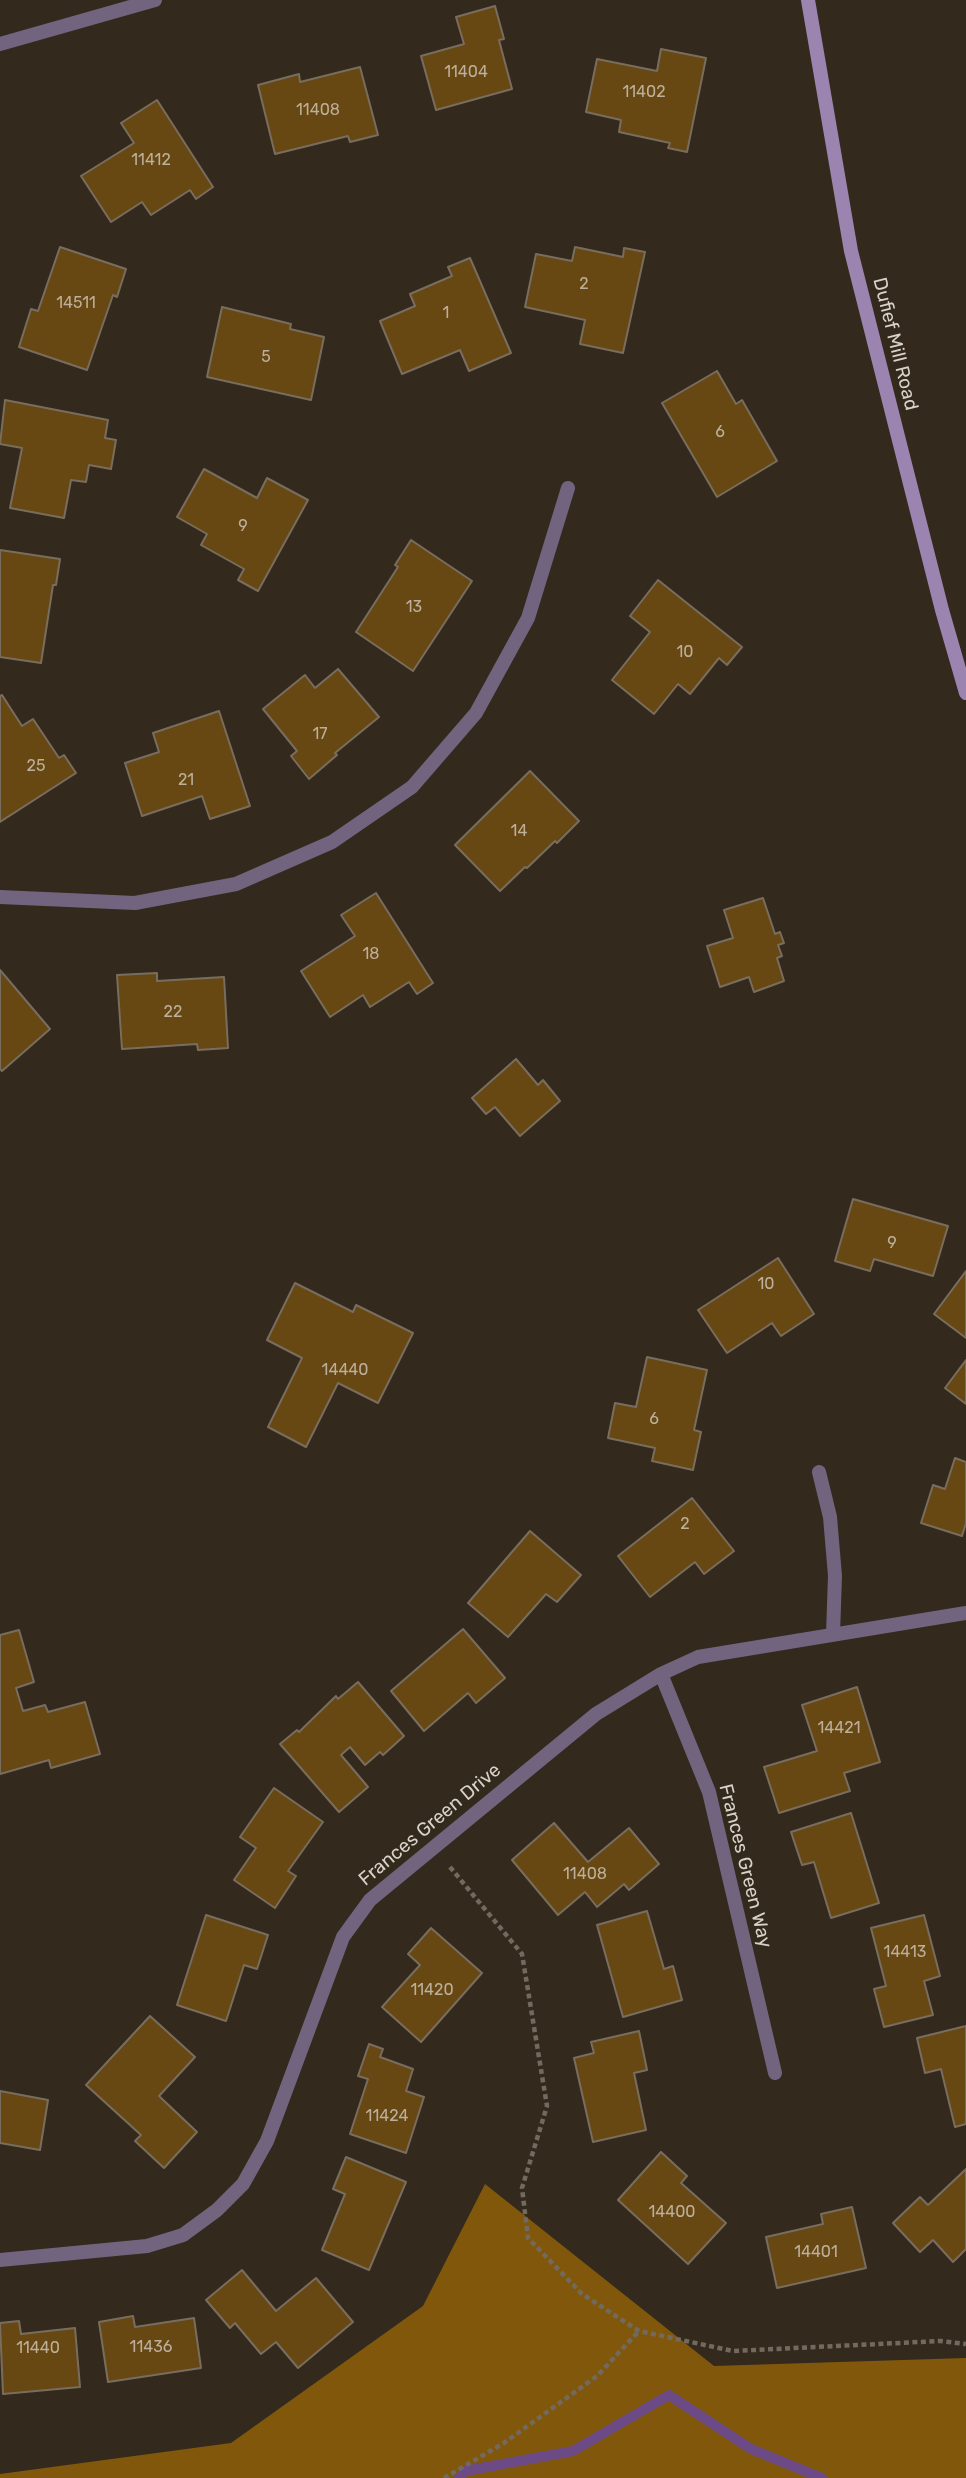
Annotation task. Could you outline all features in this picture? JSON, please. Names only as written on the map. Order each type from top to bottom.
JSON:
[{"type":"main road","name":"Dufief Mill Road","points":[[808,0],[851,251],[942,610],[966,692]]},
{"type":"street","points":[[0,44],[155,0]]},
{"type":"street","points":[[0,897],[135,903],[236,884],[332,842],[412,788],[476,713],[528,618],[568,488]]},
{"type":"street","points":[[819,1472],[831,1517],[835,1576],[833,1634]]},
{"type":"street","name":"Frances Green Drive","points":[[0,2260],[147,2246],[183,2235],[216,2210],[243,2185],[267,2141],[344,1937],[370,1900],[596,1714],[661,1674],[698,1657],[966,1613]]},
{"type":"street","name":"Frances Green Way","points":[[661,1674],[709,1793],[775,2073]]},
{"type":"path","points":[[433,1846],[522,1954],[547,2106],[522,2188],[528,2238],[582,2294],[639,2331],[733,2351],[940,2341],[966,2344]]},
{"type":"path","points":[[444,2478],[505,2443],[597,2376],[639,2331]]},
{"type":"shaded area","points":[[485,2184],[714,2366],[966,2358],[966,2478],[0,2478],[0,2474],[231,2443],[423,2306]]},
{"type":"building","points":[[495,6],[504,39],[499,40],[512,89],[436,110],[421,56],[464,44],[456,17]]},
{"type":"building","points":[[661,49],[706,58],[687,152],[668,148],[670,143],[619,132],[621,120],[586,112],[597,59],[657,71]]},
{"type":"building","points":[[360,67],[378,135],[350,142],[348,136],[275,154],[258,85],[299,74],[300,82]]},
{"type":"building","points":[[157,100],[213,187],[196,199],[190,190],[151,215],[142,202],[111,222],[81,176],[134,143],[121,123]]},
{"type":"building","points":[[60,247],[126,269],[117,297],[113,295],[87,370],[19,347],[31,309],[38,311]]},
{"type":"building","points":[[575,247],[623,257],[624,248],[645,252],[623,353],[580,344],[585,320],[525,307],[536,254],[572,261]]},
{"type":"building","points":[[470,258],[511,353],[469,371],[460,350],[402,374],[380,321],[415,306],[410,294],[452,276],[448,267]]},
{"type":"building","points":[[222,307],[291,324],[290,329],[324,337],[311,400],[207,377]]},
{"type":"building","points":[[717,371],[736,404],[742,400],[777,461],[717,497],[662,403]]},
{"type":"building","points":[[5,400],[108,420],[105,438],[116,440],[111,469],[89,465],[86,482],[71,480],[64,518],[10,508],[22,448],[0,444]]},
{"type":"building","points":[[204,469],[257,498],[267,478],[308,500],[258,591],[238,580],[244,569],[201,545],[207,534],[177,517]]},
{"type":"building","points":[[411,540],[472,581],[413,671],[356,632],[398,567],[395,565]]},
{"type":"building","points":[[0,550],[60,559],[56,585],[53,585],[41,663],[0,657]]},
{"type":"building","points":[[658,580],[742,647],[727,665],[719,658],[690,694],[678,684],[654,714],[612,680],[650,632],[630,616]]},
{"type":"building","points":[[338,669],[379,717],[335,753],[337,755],[309,779],[291,756],[297,751],[263,709],[305,675],[315,688]]},
{"type":"building","points":[[2,695],[22,726],[33,719],[59,758],[64,755],[76,773],[0,822],[0,696]]},
{"type":"building","points":[[219,711],[250,806],[210,819],[202,796],[142,816],[125,763],[159,752],[153,733]]},
{"type":"building","points":[[530,771],[579,821],[500,891],[455,845]]},
{"type":"building","points":[[376,893],[433,983],[417,994],[409,982],[370,1007],[363,995],[330,1017],[301,971],[355,936],[341,915]]},
{"type":"building","points":[[763,898],[775,934],[780,932],[784,943],[778,945],[782,956],[777,958],[784,981],[754,992],[749,977],[720,987],[707,946],[733,938],[724,910]]},
{"type":"building","points":[[0,970],[50,1029],[2,1071],[0,1069]]},
{"type":"building","points":[[157,973],[157,981],[224,977],[228,1048],[198,1050],[197,1044],[122,1049],[117,975]]},
{"type":"building","points":[[516,1059],[538,1085],[543,1080],[560,1101],[520,1136],[495,1107],[486,1114],[472,1098]]},
{"type":"building","points":[[853,1199],[948,1226],[933,1276],[874,1259],[870,1271],[835,1261]]},
{"type":"building","points":[[778,1258],[814,1314],[781,1336],[772,1323],[727,1353],[698,1310]]},
{"type":"building","points":[[966,1271],[966,1338],[934,1314]]},
{"type":"building","points":[[295,1283],[353,1312],[356,1305],[413,1333],[378,1403],[338,1383],[306,1447],[268,1427],[302,1358],[267,1340]]},
{"type":"building","points":[[647,1357],[707,1370],[694,1430],[701,1432],[693,1470],[652,1461],[655,1448],[608,1438],[615,1403],[636,1407]]},
{"type":"building","points":[[966,1360],[966,1404],[945,1388]]},
{"type":"building","points":[[955,1458],[966,1462],[966,1523],[962,1536],[921,1523],[933,1485],[945,1489]]},
{"type":"building","points":[[692,1498],[734,1551],[704,1574],[695,1562],[650,1597],[618,1556]]},
{"type":"building","points":[[530,1531],[581,1575],[557,1602],[546,1594],[508,1637],[468,1603]]},
{"type":"building","points":[[463,1629],[505,1678],[476,1703],[468,1693],[424,1731],[391,1691]]},
{"type":"building","points":[[19,1630],[34,1682],[16,1688],[23,1711],[45,1705],[48,1712],[85,1702],[100,1754],[51,1768],[49,1760],[0,1774],[0,1635]]},
{"type":"building","points":[[358,1682],[404,1736],[383,1755],[380,1752],[365,1765],[350,1747],[341,1755],[368,1787],[339,1812],[280,1744],[297,1730],[299,1732],[336,1696],[338,1699]]},
{"type":"building","points":[[857,1687],[880,1762],[844,1773],[850,1791],[779,1813],[764,1767],[817,1751],[802,1705]]},
{"type":"building","points":[[274,1788],[323,1822],[288,1871],[296,1876],[275,1908],[234,1880],[256,1848],[240,1837]]},
{"type":"building","points":[[851,1813],[879,1903],[831,1918],[814,1862],[802,1865],[791,1832]]},
{"type":"building","points":[[554,1823],[588,1862],[629,1828],[659,1864],[629,1890],[624,1884],[597,1907],[585,1892],[558,1915],[512,1860]]},
{"type":"building","points":[[647,1911],[664,1969],[673,1966],[682,2000],[623,2017],[597,1925]]},
{"type":"building","points":[[206,1915],[268,1935],[257,1969],[244,1965],[226,2021],[177,2005]]},
{"type":"building","points":[[924,1915],[940,1976],[924,1981],[933,2015],[884,2027],[874,1989],[886,1986],[871,1928]]},
{"type":"building","points":[[431,1928],[482,1973],[421,2042],[382,2007],[420,1965],[408,1954]]},
{"type":"building","points":[[150,2016],[195,2057],[159,2096],[197,2132],[164,2168],[135,2141],[141,2135],[86,2085]]},
{"type":"building","points":[[966,2026],[966,2124],[955,2127],[941,2069],[925,2073],[917,2038]]},
{"type":"building","points":[[639,2031],[647,2070],[634,2073],[646,2130],[593,2142],[574,2058],[594,2053],[591,2042]]},
{"type":"building","points":[[369,2044],[383,2049],[380,2057],[413,2069],[406,2091],[424,2097],[406,2153],[350,2134],[368,2079],[358,2076]]},
{"type":"building","points":[[0,2091],[48,2100],[40,2150],[0,2143]]},
{"type":"building","points":[[661,2152],[687,2176],[681,2183],[726,2223],[688,2264],[618,2200]]},
{"type":"building","points":[[346,2157],[406,2182],[369,2270],[322,2250],[345,2194],[333,2189]]},
{"type":"building","points":[[966,2169],[966,2249],[953,2262],[933,2240],[920,2252],[893,2223],[920,2197],[928,2205]]},
{"type":"building","points":[[852,2207],[866,2268],[777,2288],[766,2237],[823,2224],[821,2214]]},
{"type":"building","points":[[242,2270],[276,2311],[316,2278],[353,2322],[298,2368],[276,2342],[261,2354],[235,2323],[230,2328],[206,2300]]},
{"type":"building","points":[[133,2316],[135,2327],[194,2318],[201,2368],[108,2382],[99,2322]]},
{"type":"building","points":[[19,2321],[21,2334],[75,2328],[80,2387],[3,2394],[0,2323]]},
{"type":"waterway","points":[[459,2478],[465,2471],[573,2451],[669,2395],[751,2449],[822,2478]]}]
